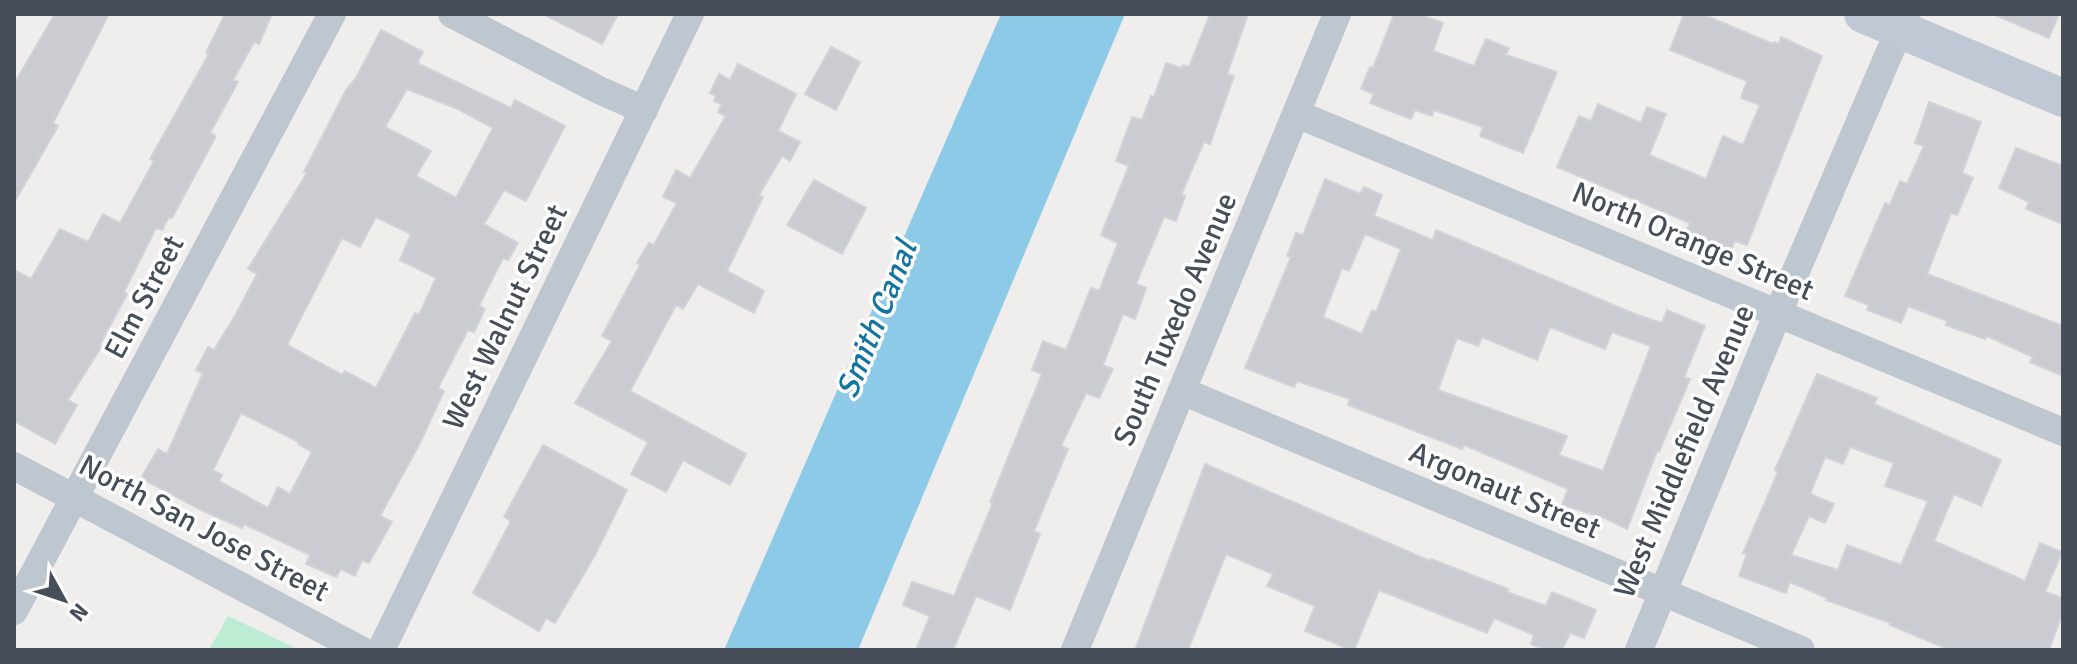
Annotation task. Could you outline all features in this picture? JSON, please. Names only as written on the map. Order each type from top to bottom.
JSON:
[{"type":"main road","points":[[1863,14],[1903,22],[2063,98]]},
{"type":"street","name":"Elm Street","points":[[14,611],[332,14]]},
{"type":"street","points":[[452,14],[644,110]]},
{"type":"street","name":"West Walnut Street","points":[[381,650],[690,14]]},
{"type":"street","name":"South Tuxedo Avenue","points":[[1075,650],[1337,14]]},
{"type":"street","name":"West Middlefield Avenue","points":[[1639,650],[1778,313],[1903,22]]},
{"type":"street","name":"North Orange Street","points":[[1297,114],[2063,432]]},
{"type":"street","name":"Argonaut Street","points":[[1182,391],[1801,650]]},
{"type":"street","name":"North San Jose Street","points":[[14,466],[361,650]]},
{"type":"green space","points":[[228,616],[300,650],[209,650]]},
{"type":"water","name":"Smith Canal","points":[[1001,14],[1125,14],[858,650],[724,650]]},
{"type":"building","points":[[55,14],[109,14],[53,123],[58,126],[14,203],[14,84]]},
{"type":"building","points":[[225,14],[272,14],[259,44],[254,42],[233,80],[238,82],[210,133],[216,136],[172,218],[169,217],[162,230],[156,228],[124,292],[127,294],[102,346],[68,400],[77,405],[55,444],[14,421],[14,270],[31,279],[60,229],[88,242],[103,214],[120,223],[154,161],[150,159],[209,54],[206,53]]},
{"type":"building","points":[[543,14],[618,14],[602,44]]},
{"type":"building","points":[[1210,14],[1248,14],[1227,74],[1234,76],[1210,144],[1204,142],[1181,195],[1185,196],[1176,221],[1164,217],[1136,284],[1146,288],[1135,319],[1123,314],[1103,365],[1113,369],[1099,398],[1086,393],[1061,446],[1068,449],[1034,531],[1040,534],[1010,610],[976,596],[953,650],[916,650],[930,616],[903,605],[912,582],[954,596],[1042,374],[1032,370],[1043,341],[1066,350],[1091,288],[1099,291],[1118,243],[1101,235],[1129,166],[1116,161],[1132,117],[1142,120],[1166,63],[1189,67]]},
{"type":"building","points":[[1394,14],[1419,14],[1443,23],[1433,51],[1474,66],[1486,39],[1509,48],[1506,55],[1557,72],[1523,153],[1480,136],[1483,127],[1434,110],[1432,116],[1415,110],[1411,119],[1370,103],[1374,94],[1361,89],[1370,67],[1373,68]]},
{"type":"building","points":[[1684,14],[1702,14],[1773,44],[1779,44],[1781,37],[1822,56],[1747,245],[1735,241],[1730,252],[1685,234],[1690,223],[1557,167],[1579,116],[1591,121],[1598,104],[1641,123],[1647,107],[1666,114],[1649,155],[1706,179],[1723,136],[1743,145],[1760,105],[1741,98],[1747,81],[1670,50]]},
{"type":"building","points":[[1993,14],[2059,14],[2049,38]]},
{"type":"building","points":[[381,30],[423,52],[417,63],[511,108],[515,100],[565,126],[526,201],[504,190],[484,224],[518,243],[508,260],[503,258],[479,306],[485,309],[474,332],[468,330],[438,388],[444,391],[380,516],[392,522],[369,563],[362,560],[355,576],[341,569],[336,577],[306,564],[310,555],[244,524],[242,528],[203,511],[141,478],[158,449],[167,454],[203,373],[196,370],[208,347],[214,350],[236,314],[257,274],[248,269],[307,173],[304,172],[346,90],[356,78]],"holes":[[[407,89],[458,109],[493,128],[456,198],[416,176],[431,151],[385,127]],[[376,217],[411,234],[400,260],[436,278],[419,315],[415,313],[376,388],[345,371],[342,375],[287,345],[342,238],[360,247]],[[241,413],[299,442],[312,452],[290,494],[278,487],[268,508],[219,481],[222,475],[213,470]]]},
{"type":"building","points":[[831,47],[860,62],[836,110],[805,94]]},
{"type":"building","points":[[738,64],[796,94],[778,131],[800,142],[790,161],[782,156],[759,195],[763,197],[727,271],[764,291],[754,313],[698,284],[683,309],[676,305],[630,391],[746,454],[730,485],[683,460],[666,492],[631,474],[648,442],[575,403],[612,341],[602,336],[640,265],[637,263],[649,243],[654,245],[677,203],[663,197],[676,170],[690,178],[726,116],[718,112],[722,104],[714,101],[716,96],[710,93],[719,74],[730,80]]},
{"type":"building","points":[[1929,102],[1981,122],[1962,173],[1973,178],[1957,215],[1951,213],[1927,274],[2063,326],[2063,376],[2030,362],[2033,357],[1987,336],[1985,339],[1946,325],[1947,321],[1908,306],[1901,323],[1867,310],[1869,305],[1845,296],[1885,203],[1890,205],[1900,181],[1907,184],[1924,146],[1915,143]]},
{"type":"building","points":[[2016,148],[2063,166],[2063,224],[2026,209],[2029,202],[1999,188]]},
{"type":"building","points":[[1325,179],[1360,194],[1364,187],[1382,195],[1374,216],[1433,240],[1436,230],[1637,315],[1662,323],[1667,310],[1705,326],[1684,377],[1690,379],[1657,451],[1627,529],[1605,518],[1562,505],[1568,489],[1464,445],[1462,449],[1348,405],[1350,399],[1297,381],[1294,387],[1245,368],[1291,257],[1287,256],[1296,233],[1303,235]],"holes":[[[1365,234],[1401,249],[1376,312],[1372,310],[1362,334],[1323,317],[1342,268],[1349,271]],[[1550,327],[1605,349],[1612,332],[1651,346],[1603,471],[1559,455],[1567,436],[1438,390],[1457,338],[1478,346],[1482,337],[1537,360]]]},
{"type":"building","points":[[814,180],[866,208],[842,254],[787,225]]},
{"type":"building","points":[[1817,374],[1877,398],[1874,404],[2001,460],[1981,506],[1954,494],[1934,541],[2025,581],[2040,543],[2062,552],[2045,592],[2063,598],[2063,611],[2049,650],[1950,650],[1891,623],[1826,600],[1790,582],[1786,593],[1739,576],[1747,554],[1743,553],[1778,472],[1775,470]],"holes":[[[1850,447],[1894,463],[1885,486],[1928,501],[1901,565],[1847,545],[1838,570],[1791,555],[1809,516],[1825,523],[1834,504],[1810,494],[1825,457],[1843,464]]]},
{"type":"building","points":[[543,445],[627,490],[595,555],[555,623],[546,618],[539,631],[473,593],[511,521],[504,517]]},
{"type":"building","points":[[1205,464],[1430,561],[1508,589],[1507,592],[1546,606],[1552,592],[1596,610],[1584,638],[1570,633],[1562,650],[1547,650],[1531,644],[1534,635],[1494,618],[1487,633],[1379,590],[1354,650],[1351,650],[1305,631],[1315,606],[1267,586],[1273,574],[1226,554],[1188,650],[1135,650]]}]
